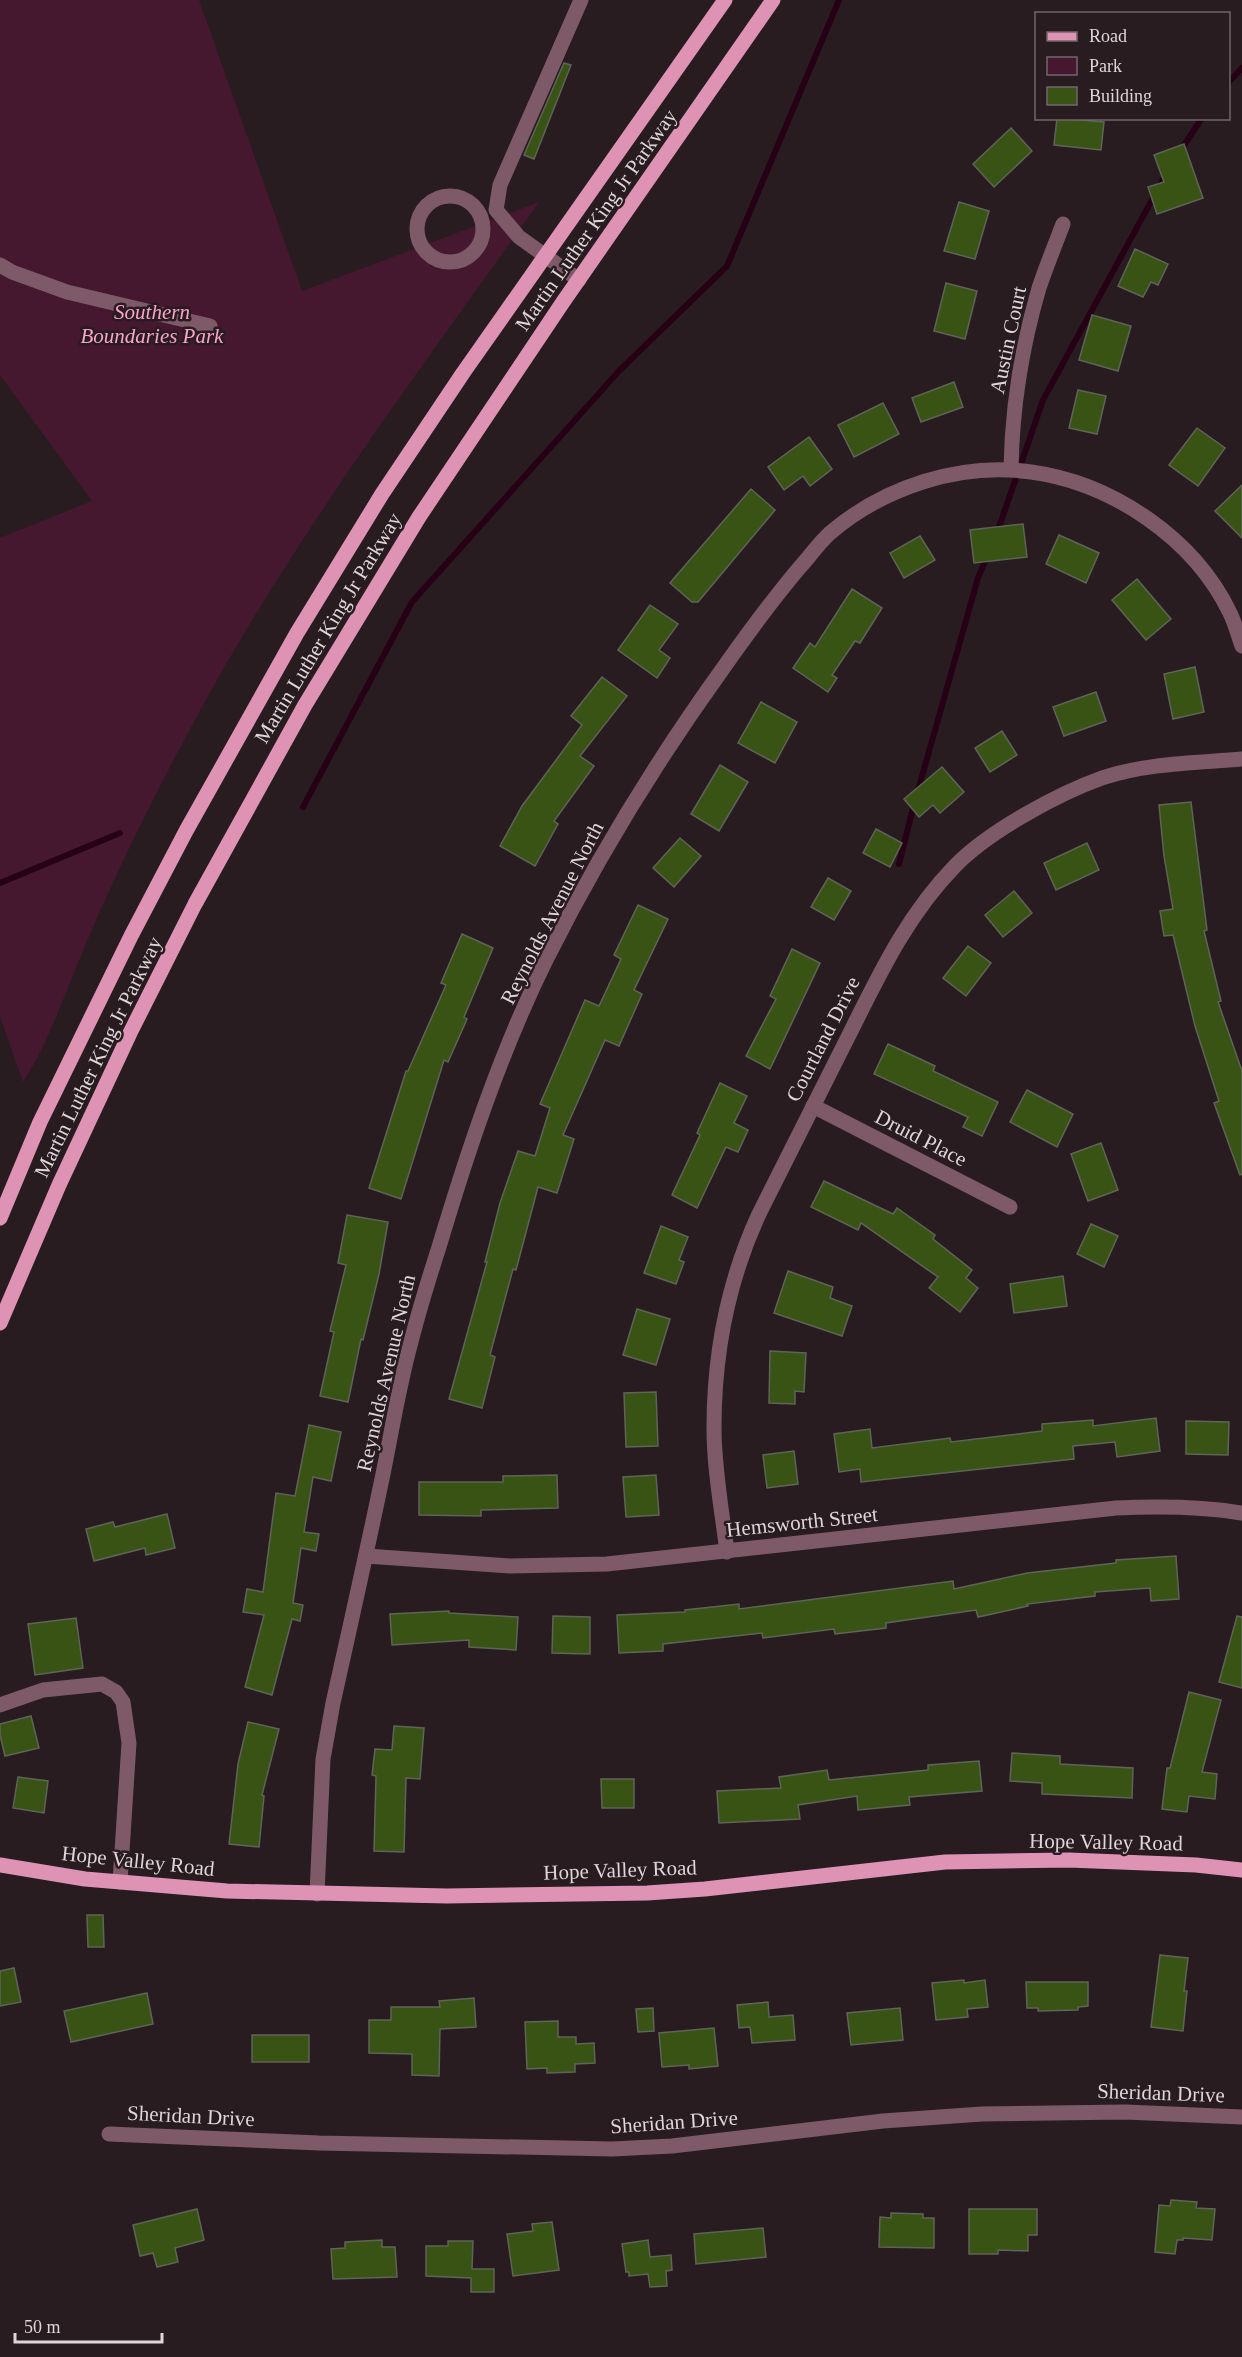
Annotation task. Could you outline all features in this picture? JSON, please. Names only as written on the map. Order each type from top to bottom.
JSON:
[{"type":"main road","name":"Martin Luther King Jr Parkway","points":[[0,1218],[40,1122],[131,936],[297,633],[389,485],[463,373],[725,0]]},
{"type":"main road","name":"Martin Luther King Jr Parkway","points":[[0,1323],[59,1185],[130,1033],[195,904],[276,756],[375,587],[419,517],[579,280],[773,0]]},
{"type":"main road","name":"Hope Valley Road","points":[[0,1865],[85,1879],[227,1891],[447,1896],[647,1893],[705,1889],[956,1862],[1069,1860],[1196,1865],[1242,1870]]},
{"type":"street","points":[[579,280],[519,237],[496,210],[500,184],[581,0]]},
{"type":"street","points":[[443,196],[465,199],[480,215],[483,237],[471,255],[461,261],[451,263],[440,261],[422,249],[416,227],[418,216],[433,200],[443,196]]},
{"type":"street","points":[[480,215],[496,210]]},
{"type":"street","name":"Austin Court","points":[[1011,469],[1015,405],[1024,353],[1039,288],[1063,224]]},
{"type":"street","points":[[0,265],[12,272],[67,292],[210,326]]},
{"type":"street","name":"Reynolds Avenue North","points":[[317,1894],[323,1759],[333,1703],[410,1342],[472,1140],[544,964],[598,862],[694,709],[765,610],[827,536],[883,498],[938,477],[1011,469],[1044,474],[1096,490],[1133,510],[1161,529],[1187,552],[1212,583],[1230,613],[1242,646]]},
{"type":"street","name":"Courtland Drive","points":[[727,1552],[714,1430],[716,1380],[730,1295],[746,1243],[894,945],[923,902],[956,865],[1000,831],[1049,801],[1103,778],[1157,765],[1242,759]]},
{"type":"street","name":"Druid Place","points":[[813,1107],[1011,1207]]},
{"type":"street","name":"Hemsworth Street","points":[[366,1556],[510,1566],[607,1564],[1116,1508],[1164,1505],[1242,1513]]},
{"type":"street","points":[[0,1705],[43,1690],[102,1684],[116,1692],[123,1702],[129,1743],[126,1826],[120,1882]]},
{"type":"street","name":"Sheridan Drive","points":[[109,2134],[354,2144],[612,2149],[672,2146],[883,2121],[982,2114],[1125,2112],[1242,2117]]},
{"type":"street","points":[[1242,2112],[1242,2117]]},
{"type":"green space","name":"Southern Boundaries Park","points":[[0,0],[199,0],[302,291],[539,202],[356,460],[269,592],[228,660],[135,836],[97,918],[49,1033],[23,1082],[0,1016],[0,538],[92,501],[0,375]]},
{"type":"building","points":[[564,63],[571,65],[534,159],[524,155]]},
{"type":"building","points":[[1057,120],[1104,122],[1101,150],[1054,145]]},
{"type":"building","points":[[1011,128],[1032,151],[994,187],[973,164]]},
{"type":"building","points":[[1184,144],[1203,198],[1157,214],[1148,187],[1164,182],[1154,155]]},
{"type":"building","points":[[959,202],[989,211],[975,259],[944,251]]},
{"type":"building","points":[[1135,249],[1168,264],[1158,285],[1151,282],[1143,297],[1118,286]]},
{"type":"building","points":[[946,283],[977,291],[965,339],[934,331]]},
{"type":"building","points":[[1092,315],[1131,326],[1118,371],[1079,360]]},
{"type":"building","points":[[954,382],[963,407],[921,422],[912,398]]},
{"type":"building","points":[[1078,390],[1106,396],[1097,434],[1069,428]]},
{"type":"building","points":[[883,403],[899,434],[854,457],[838,425]]},
{"type":"building","points":[[1197,428],[1225,448],[1198,486],[1169,465]]},
{"type":"building","points":[[809,437],[832,469],[810,486],[803,476],[784,490],[768,467]]},
{"type":"building","points":[[1242,485],[1242,538],[1215,511]]},
{"type":"building","points":[[751,489],[775,510],[698,602],[692,602],[670,583]]},
{"type":"building","points":[[1023,524],[1027,557],[974,563],[970,530]]},
{"type":"building","points":[[1059,535],[1099,553],[1086,583],[1046,564]]},
{"type":"building","points":[[920,536],[935,560],[904,578],[890,553]]},
{"type":"building","points":[[1137,579],[1171,619],[1146,640],[1112,600]]},
{"type":"building","points":[[852,589],[882,608],[860,643],[855,641],[832,675],[837,678],[828,692],[793,668],[810,643],[815,647]]},
{"type":"building","points":[[650,605],[678,624],[659,650],[670,658],[657,678],[618,650]]},
{"type":"building","points":[[1195,667],[1204,712],[1173,719],[1164,674]]},
{"type":"building","points":[[602,677],[627,696],[580,756],[594,766],[554,821],[558,824],[535,866],[500,846],[522,806],[582,725],[571,716]]},
{"type":"building","points":[[1096,692],[1106,721],[1064,736],[1053,707]]},
{"type":"building","points":[[761,702],[797,722],[775,763],[738,743]]},
{"type":"building","points":[[1002,731],[1017,755],[990,772],[975,748]]},
{"type":"building","points":[[720,765],[748,782],[719,831],[691,814]]},
{"type":"building","points":[[942,767],[964,792],[940,813],[933,805],[919,817],[904,799]]},
{"type":"building","points":[[1191,802],[1207,930],[1204,931],[1221,1001],[1218,1002],[1242,1071],[1242,1174],[1240,1175],[1214,1103],[1219,1101],[1195,1026],[1173,935],[1164,936],[1160,911],[1173,909],[1164,856],[1159,805]]},
{"type":"building","points":[[876,829],[902,843],[890,867],[863,853]]},
{"type":"building","points":[[680,838],[701,856],[674,887],[653,868]]},
{"type":"building","points":[[1087,843],[1099,870],[1056,890],[1044,863]]},
{"type":"building","points":[[828,878],[851,891],[834,920],[811,907]]},
{"type":"building","points":[[1014,891],[1032,913],[1003,937],[985,915]]},
{"type":"building","points":[[638,905],[668,919],[634,990],[642,994],[619,1046],[605,1040],[563,1135],[574,1139],[557,1193],[538,1187],[490,1355],[495,1357],[482,1408],[449,1399],[487,1262],[485,1262],[500,1203],[518,1151],[535,1156],[550,1108],[540,1104],[585,1000],[599,1006],[621,959],[614,955]]},
{"type":"building","points":[[462,934],[493,948],[464,1017],[467,1019],[448,1062],[444,1060],[401,1199],[369,1188],[406,1071],[408,1071],[446,985],[441,983]]},
{"type":"building","points":[[968,946],[991,963],[966,996],[943,978]]},
{"type":"building","points":[[792,949],[820,963],[770,1069],[746,1056],[776,999],[770,996]]},
{"type":"building","points":[[888,1044],[935,1066],[933,1071],[998,1102],[982,1136],[963,1127],[968,1117],[874,1074]]},
{"type":"building","points":[[720,1083],[747,1096],[734,1123],[748,1130],[738,1152],[726,1147],[697,1208],[672,1195],[700,1135],[697,1133]]},
{"type":"building","points":[[1027,1090],[1073,1114],[1057,1147],[1010,1122]]},
{"type":"building","points":[[1101,1143],[1118,1190],[1088,1201],[1071,1154]]},
{"type":"building","points":[[824,1181],[893,1214],[897,1208],[935,1235],[933,1239],[972,1270],[966,1278],[978,1288],[960,1312],[929,1288],[938,1277],[861,1223],[858,1230],[811,1207]]},
{"type":"building","points":[[347,1215],[388,1222],[379,1274],[363,1340],[361,1339],[348,1402],[320,1396],[334,1332],[330,1331],[346,1265],[338,1263]]},
{"type":"building","points":[[1091,1224],[1118,1236],[1104,1267],[1077,1254]]},
{"type":"building","points":[[661,1226],[688,1237],[679,1260],[684,1262],[676,1284],[644,1273]]},
{"type":"building","points":[[788,1271],[833,1287],[830,1298],[852,1306],[842,1336],[774,1313]]},
{"type":"building","points":[[1063,1276],[1067,1306],[1014,1313],[1010,1284]]},
{"type":"building","points":[[637,1309],[670,1319],[656,1365],[623,1355]]},
{"type":"building","points":[[770,1351],[806,1353],[804,1392],[795,1391],[795,1404],[769,1403]]},
{"type":"building","points":[[656,1392],[658,1446],[626,1447],[624,1393]]},
{"type":"building","points":[[1156,1418],[1160,1451],[1117,1457],[1115,1442],[1073,1446],[1074,1459],[861,1482],[860,1469],[839,1472],[834,1434],[870,1429],[872,1448],[950,1438],[951,1442],[1042,1431],[1042,1424],[1093,1420],[1093,1426]]},
{"type":"building","points":[[1186,1421],[1229,1422],[1228,1455],[1186,1454]]},
{"type":"building","points":[[309,1425],[341,1432],[331,1481],[313,1477],[304,1532],[319,1534],[316,1551],[301,1548],[293,1603],[303,1605],[300,1621],[292,1619],[272,1695],[245,1687],[264,1615],[243,1612],[247,1589],[263,1592],[276,1493],[295,1496]]},
{"type":"building","points":[[794,1451],[798,1484],[767,1488],[763,1455]]},
{"type":"building","points":[[557,1475],[558,1508],[481,1510],[481,1516],[419,1515],[419,1482],[503,1482],[503,1476]]},
{"type":"building","points":[[656,1475],[659,1515],[626,1517],[623,1477]]},
{"type":"building","points":[[167,1514],[175,1548],[146,1555],[145,1548],[94,1561],[86,1529],[113,1522],[115,1527]]},
{"type":"building","points":[[1176,1556],[1179,1599],[1151,1601],[1150,1588],[1095,1592],[1095,1596],[1027,1604],[1028,1606],[978,1617],[976,1610],[886,1623],[886,1628],[835,1634],[834,1629],[763,1638],[762,1633],[663,1644],[663,1651],[619,1653],[617,1615],[685,1612],[685,1610],[739,1604],[739,1609],[953,1581],[954,1589],[1027,1573],[1116,1563],[1116,1560]]},
{"type":"building","points":[[449,1611],[449,1613],[518,1617],[516,1650],[469,1647],[469,1640],[392,1645],[390,1614]]},
{"type":"building","points":[[553,1616],[590,1617],[590,1654],[552,1653]]},
{"type":"building","points":[[1237,1616],[1242,1617],[1242,1688],[1219,1682]]},
{"type":"building","points":[[76,1618],[83,1668],[35,1675],[28,1624]]},
{"type":"building","points":[[1189,1692],[1221,1700],[1202,1772],[1217,1774],[1215,1799],[1189,1796],[1187,1812],[1162,1809],[1167,1768],[1170,1768]]},
{"type":"building","points":[[31,1716],[39,1748],[5,1756],[0,1724]]},
{"type":"building","points":[[248,1722],[279,1729],[262,1795],[264,1796],[259,1847],[229,1844],[238,1764]]},
{"type":"building","points":[[394,1726],[424,1728],[420,1779],[406,1778],[404,1852],[374,1851],[376,1776],[372,1775],[375,1749],[392,1750]]},
{"type":"building","points":[[1012,1753],[1060,1756],[1060,1764],[1133,1768],[1132,1798],[1042,1794],[1042,1783],[1010,1781]]},
{"type":"building","points":[[979,1761],[982,1791],[909,1797],[910,1805],[858,1810],[857,1796],[798,1805],[800,1819],[719,1823],[717,1791],[781,1788],[779,1777],[827,1770],[829,1780],[928,1770],[928,1765]]},
{"type":"building","points":[[18,1777],[48,1781],[44,1813],[13,1808]]},
{"type":"building","points":[[601,1779],[634,1779],[634,1808],[602,1808]]},
{"type":"building","points":[[87,1915],[103,1915],[104,1947],[88,1947]]},
{"type":"building","points":[[1160,1955],[1188,1958],[1183,2031],[1151,2027]]},
{"type":"building","points":[[14,1968],[21,2002],[0,2006],[0,1971]]},
{"type":"building","points":[[964,1980],[964,1983],[985,1980],[988,2007],[967,2009],[968,2017],[936,2020],[932,1983]]},
{"type":"building","points":[[1026,1982],[1088,1982],[1088,2006],[1078,2007],[1078,2010],[1038,2011],[1038,2008],[1027,2008]]},
{"type":"building","points":[[147,1993],[153,2024],[71,2042],[64,2011]]},
{"type":"building","points":[[474,1998],[476,2027],[440,2029],[439,2076],[412,2075],[412,2054],[369,2053],[369,2020],[391,2020],[391,2007],[440,2007],[439,2001]]},
{"type":"building","points":[[768,2002],[769,2017],[793,2015],[795,2040],[752,2043],[750,2027],[739,2028],[737,2005]]},
{"type":"building","points":[[653,2008],[654,2031],[638,2032],[636,2009]]},
{"type":"building","points":[[900,2008],[903,2040],[851,2045],[847,2013]]},
{"type":"building","points":[[558,2021],[558,2037],[576,2037],[576,2044],[594,2043],[595,2063],[575,2064],[575,2072],[547,2073],[547,2068],[527,2069],[525,2022]]},
{"type":"building","points":[[714,2028],[718,2066],[689,2069],[689,2065],[662,2067],[659,2033]]},
{"type":"building","points":[[252,2035],[309,2035],[309,2062],[252,2062]]},
{"type":"building","points":[[1171,2200],[1197,2202],[1196,2208],[1215,2209],[1212,2240],[1183,2238],[1183,2240],[1177,2240],[1175,2254],[1155,2252],[1159,2205],[1170,2206]]},
{"type":"building","points":[[197,2209],[204,2240],[175,2248],[178,2262],[157,2267],[153,2253],[140,2256],[133,2225]]},
{"type":"building","points":[[969,2209],[1037,2209],[1037,2235],[1028,2235],[1028,2251],[998,2250],[998,2254],[969,2254]]},
{"type":"building","points":[[891,2213],[923,2214],[923,2218],[934,2218],[934,2248],[879,2247],[880,2217],[891,2218]]},
{"type":"building","points":[[552,2222],[559,2270],[513,2276],[507,2234],[533,2231],[532,2224]]},
{"type":"building","points":[[763,2228],[766,2257],[696,2264],[694,2234]]},
{"type":"building","points":[[382,2240],[382,2247],[395,2247],[397,2277],[333,2279],[331,2249],[345,2248],[345,2242]]},
{"type":"building","points":[[648,2240],[650,2257],[671,2255],[672,2270],[666,2271],[667,2286],[650,2287],[648,2274],[629,2276],[629,2272],[626,2272],[622,2244]]},
{"type":"building","points":[[448,2241],[473,2241],[472,2269],[494,2269],[494,2292],[471,2292],[471,2278],[426,2276],[426,2246],[448,2246]]},
{"type":"waterway","points":[[303,807],[412,602],[619,371],[727,266],[839,0]]},
{"type":"waterway","points":[[1230,81],[1242,68]]},
{"type":"waterway","points":[[1181,150],[1201,120]]},
{"type":"waterway","points":[[997,533],[1043,400],[1166,174]]},
{"type":"waterway","points":[[917,794],[978,578],[987,556]]},
{"type":"waterway","points":[[899,864],[914,804]]},
{"type":"waterway","points":[[0,883],[120,833]]}]
